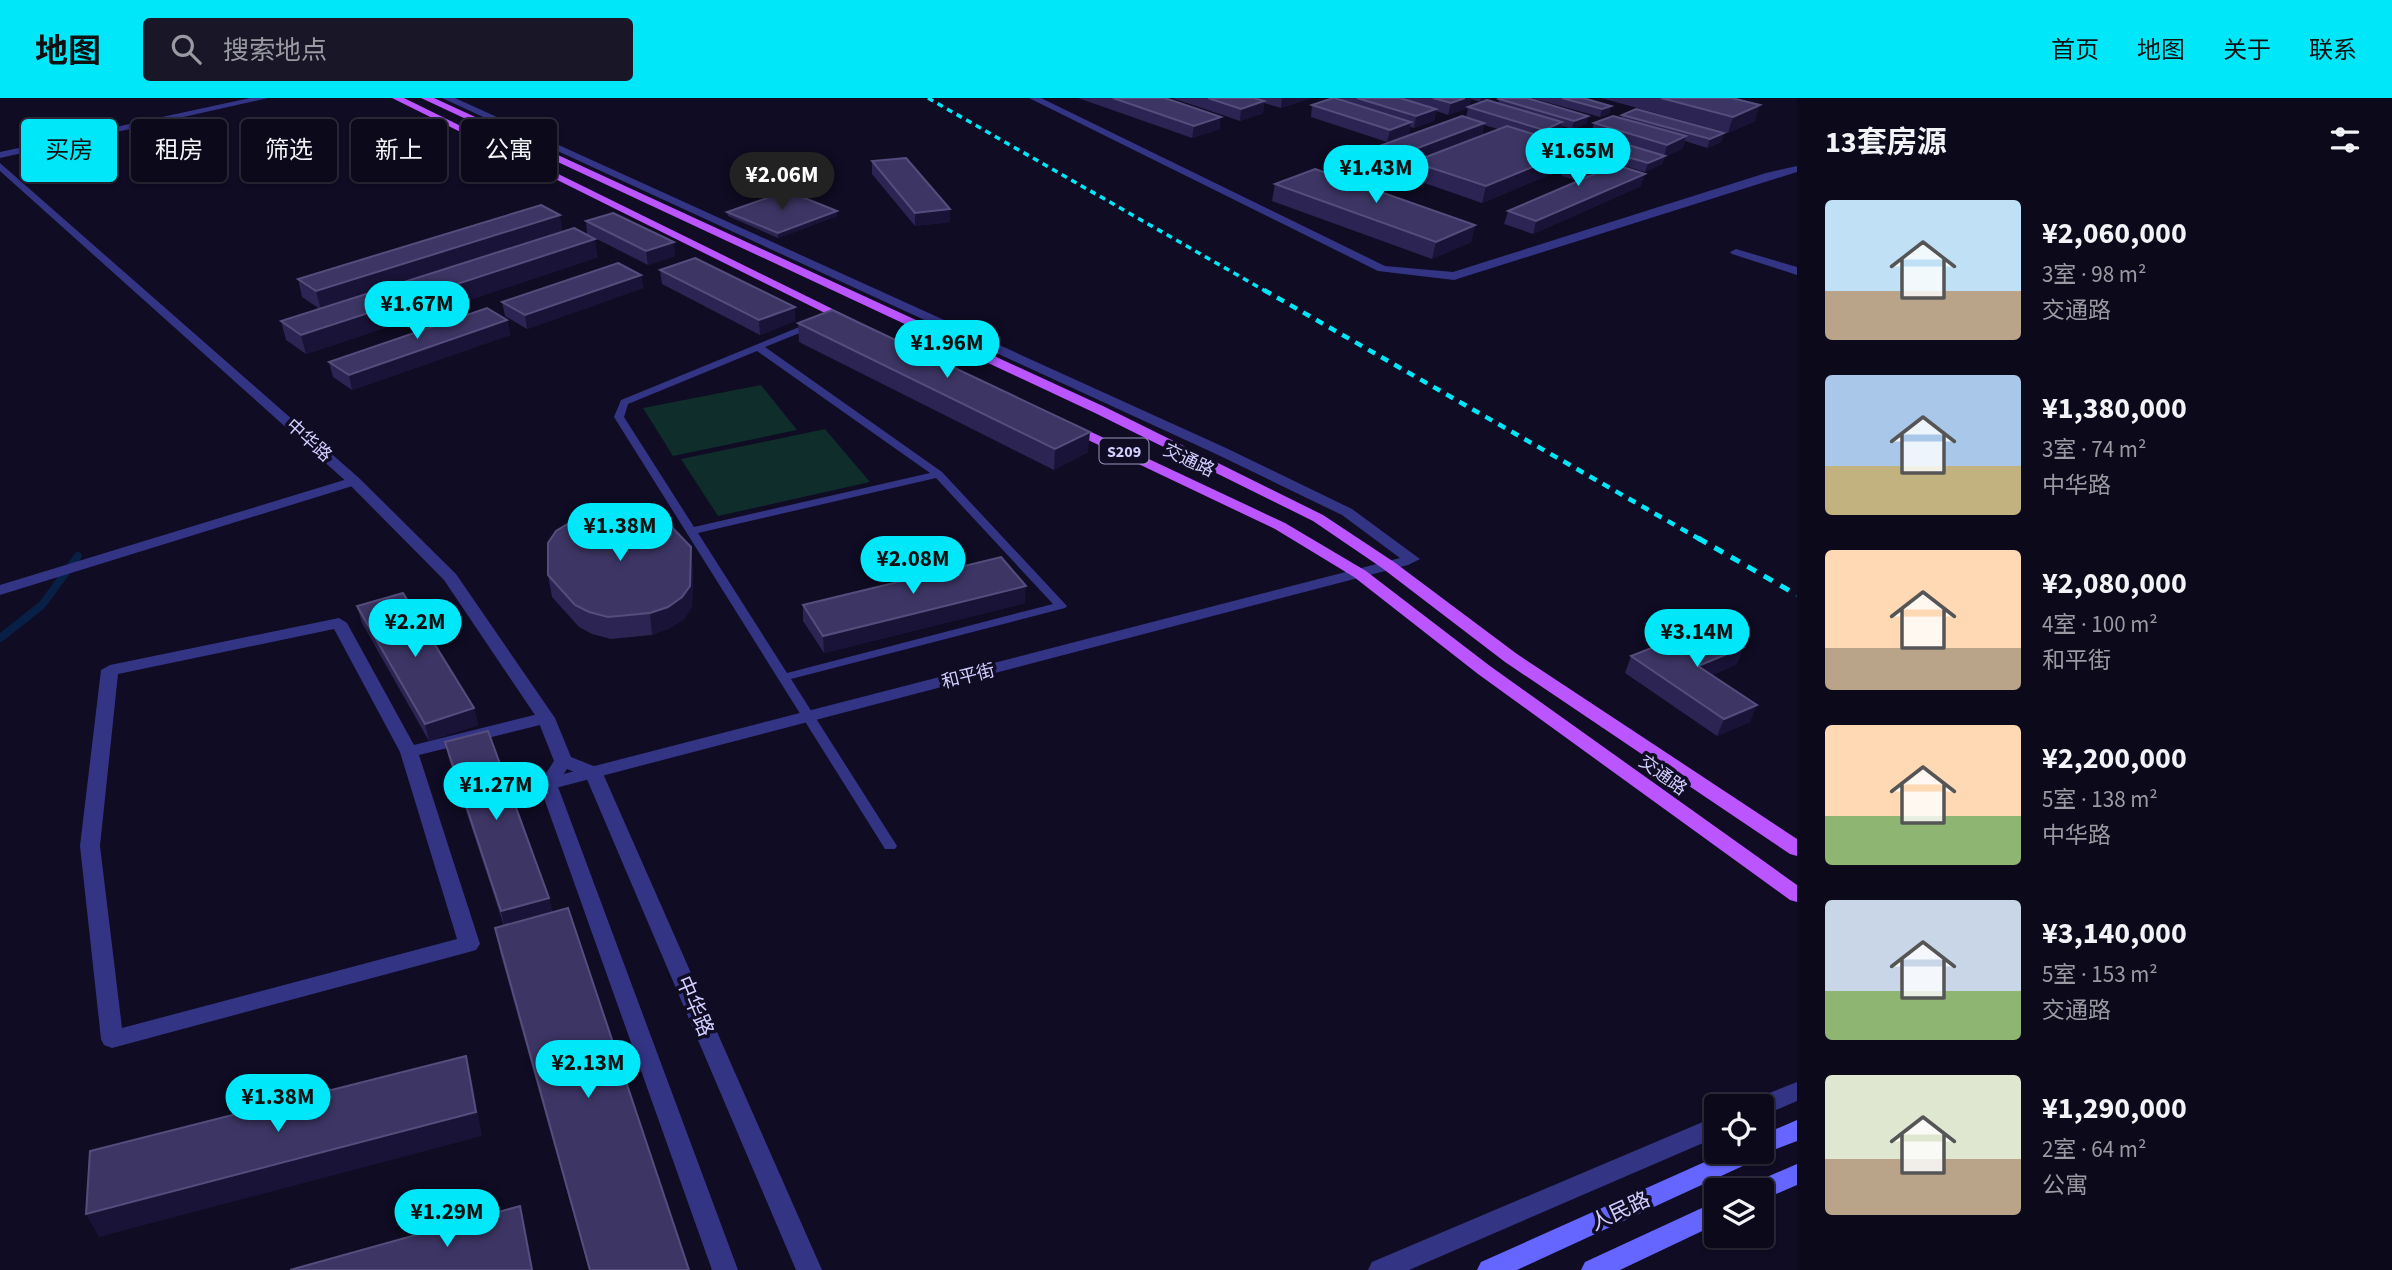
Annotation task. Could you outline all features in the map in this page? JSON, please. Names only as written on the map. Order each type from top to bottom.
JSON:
[{"type":"main road","points":[[397,98],[862,326]]},
{"type":"main road","name":"交通路","points":[[426,98],[1251,483],[1318,518],[1388,565],[1511,657],[1797,849]]},
{"type":"main road","name":"交通路","points":[[1058,420],[1280,526],[1360,574],[1484,670],[1797,895]]},
{"type":"main road","points":[[1774,1141],[1797,1130]]},
{"type":"main road","name":"人民路","points":[[1490,1270],[1724,1164]]},
{"type":"main road","points":[[1774,1185],[1797,1174]]},
{"type":"main road","points":[[1594,1270],[1704,1218]]},
{"type":"street","points":[[0,155],[264,98]]},
{"type":"street","name":"和平街","points":[[447,98],[1244,462],[1347,512],[1412,559],[548,784]]},
{"type":"street","points":[[1034,98],[1382,270],[1454,276],[1770,175],[1797,169]]},
{"type":"street","name":"中华路","points":[[0,166],[354,481],[450,577],[547,718],[563,761]]},
{"type":"street","points":[[1736,252],[1797,271]]},
{"type":"street","points":[[0,590],[354,481]]},
{"type":"street","points":[[339,623],[409,752],[469,944],[112,1039],[90,846],[110,670],[339,623]]},
{"type":"street","points":[[409,752],[547,718]]},
{"type":"street","points":[[594,773],[563,761],[548,784],[725,1270]]},
{"type":"street","name":"中华路","points":[[594,773],[809,1270]]},
{"type":"street","points":[[1774,1101],[1797,1091]]},
{"type":"street","points":[[1381,1270],[1704,1132]]},
{"type":"lane","points":[[837,314],[624,402],[618,417],[890,846]]},
{"type":"lane","points":[[758,347],[938,474],[1061,606],[785,677]]},
{"type":"lane","points":[[691,531],[938,474]]},
{"type":"green space","points":[[761,385],[797,430],[673,456],[643,408]]},
{"type":"green space","points":[[825,429],[870,482],[718,516],[681,459]]},
{"type":"building","points":[[1113,98],[1165,98],[1221,117],[1194,126]]},
{"type":"building","points":[[1208,98],[1254,98],[1264,101],[1241,109]]},
{"type":"building","points":[[1333,98],[1411,122],[1390,130],[1312,105]]},
{"type":"building","points":[[1357,98],[1400,98],[1436,109],[1416,116]]},
{"type":"building","points":[[1433,98],[1465,98],[1451,103]]},
{"type":"building","points":[[1527,98],[1588,116],[1574,121],[1499,99]]},
{"type":"building","points":[[1562,98],[1583,98],[1611,106],[1602,109]]},
{"type":"building","points":[[1661,98],[1732,98],[1760,105],[1733,117]]},
{"type":"building","points":[[1487,100],[1562,122],[1544,130],[1468,107]]},
{"type":"building","points":[[1636,109],[1724,133],[1710,139],[1622,115]]},
{"type":"building","points":[[1462,116],[1484,123],[1386,160],[1363,152]]},
{"type":"building","points":[[1613,116],[1686,136],[1667,145],[1594,123]]},
{"type":"building","points":[[1507,126],[1579,148],[1486,186],[1413,162]]},
{"type":"building","points":[[1585,132],[1665,156],[1648,163],[1568,140]]},
{"type":"building","points":[[1584,155],[1645,174],[1536,221],[1508,211],[1597,173],[1565,163]]},
{"type":"building","points":[[906,158],[950,209],[915,213],[872,161]]},
{"type":"building","points":[[1315,169],[1475,225],[1436,242],[1275,184]]},
{"type":"building","points":[[787,191],[837,211],[778,233],[727,212]]},
{"type":"building","points":[[541,205],[560,215],[316,291],[298,279]]},
{"type":"building","points":[[613,213],[674,242],[646,251],[586,221]]},
{"type":"building","points":[[574,228],[595,239],[301,335],[281,321]]},
{"type":"building","points":[[695,258],[795,307],[759,320],[660,270]]},
{"type":"building","points":[[618,263],[641,275],[525,315],[502,302]]},
{"type":"building","points":[[487,308],[507,320],[349,375],[329,362]]},
{"type":"building","points":[[832,310],[1090,432],[1055,449],[798,323]]},
{"type":"building","points":[[632,511],[652,515],[667,522],[691,547],[690,586],[682,597],[668,607],[650,613],[608,617],[575,605],[548,575],[548,543],[556,531],[590,514]]},
{"type":"building","points":[[1001,557],[1026,586],[823,636],[803,605]]},
{"type":"building","points":[[403,593],[474,708],[425,724],[357,606]]},
{"type":"building","points":[[1710,625],[1744,647],[1698,666],[1757,705],[1724,719],[1631,656]]},
{"type":"building","points":[[488,731],[549,898],[501,911],[445,742]]},
{"type":"building","points":[[568,908],[689,1270],[590,1270],[495,928]]},
{"type":"building","points":[[466,1056],[476,1112],[86,1214],[90,1151]]},
{"type":"building","points":[[520,1206],[532,1270],[290,1270]]},
{"type":"waterway","points":[[0,638],[42,605],[78,556]]},
{"type":"railway","points":[[928,98],[1267,292]]},
{"type":"railway","points":[[1264,290],[1701,540]]},
{"type":"railway","points":[[1698,538],[1797,595]]}]
